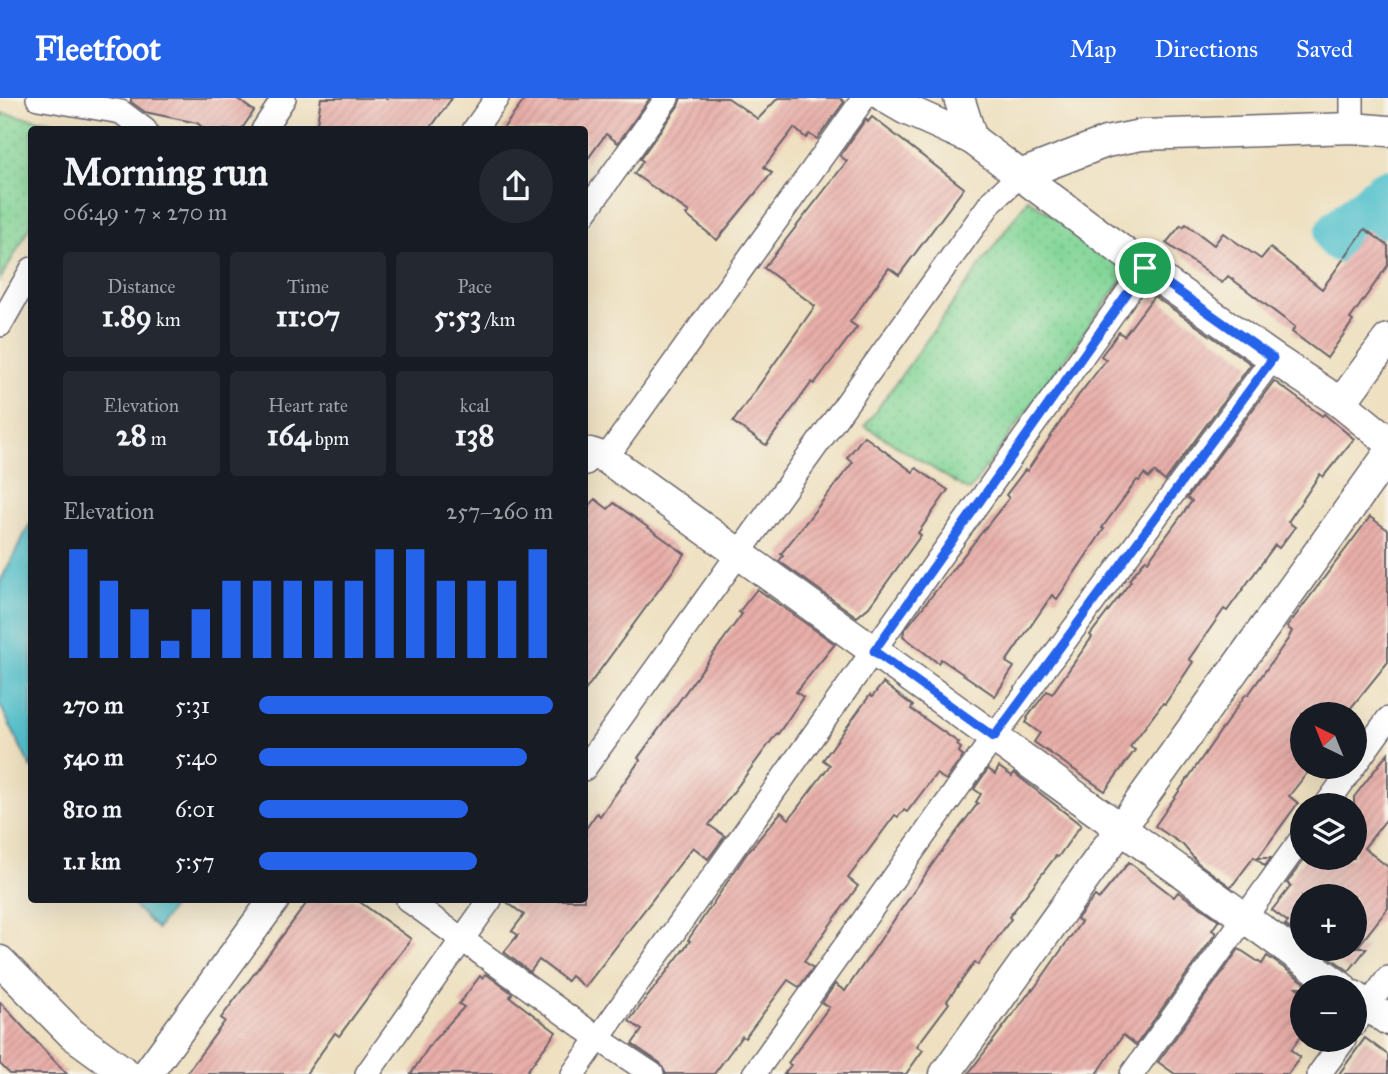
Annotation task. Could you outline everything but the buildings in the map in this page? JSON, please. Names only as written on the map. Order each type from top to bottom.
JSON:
[{"type":"street","points":[[38,98],[118,113],[139,126]]},
{"type":"street","points":[[266,126],[284,98]]},
{"type":"street","points":[[477,126],[497,98]]},
{"type":"street","points":[[588,208],[667,98]]},
{"type":"street","points":[[864,98],[591,455],[740,553],[1325,975]]},
{"type":"street","points":[[886,98],[972,139],[1145,268],[1341,403],[1388,441]]},
{"type":"street","points":[[959,98],[972,139]]},
{"type":"street","points":[[1352,98],[1352,128]]},
{"type":"street","points":[[588,763],[992,201],[1020,175],[1106,142],[1141,135],[1352,128],[1388,131]]},
{"type":"street","points":[[573,1074],[1145,268]]},
{"type":"street","points":[[0,325],[28,276]]},
{"type":"street","points":[[1341,403],[1388,340]]},
{"type":"street","points":[[754,1074],[994,737],[1273,358]]},
{"type":"street","points":[[945,1074],[1388,455]]},
{"type":"street","points":[[1367,748],[1388,719]]},
{"type":"street","points":[[1132,1074],[1290,854]]},
{"type":"street","points":[[147,1074],[272,903]]},
{"type":"street","points":[[412,903],[599,1039],[652,1074]]},
{"type":"street","points":[[367,1074],[488,903]]},
{"type":"street","points":[[0,961],[72,1034],[127,1074]]},
{"type":"street","points":[[1367,1010],[1388,978]]},
{"type":"street","points":[[1320,1074],[1336,1052]]},
{"type":"green space","points":[[0,113],[74,126],[28,126],[28,230],[0,280]]},
{"type":"green space","points":[[1028,199],[1126,266],[1123,279],[969,491],[865,426]]},
{"type":"water","points":[[28,528],[28,762],[0,705],[0,582]]},
{"type":"water","points":[[131,903],[175,903],[157,929]]},
{"type":"waterway","points":[[1343,235],[1388,197]]},
{"type":"route","points":[[1145,268],[1273,358],[994,737],[874,651],[1145,268]]}]
